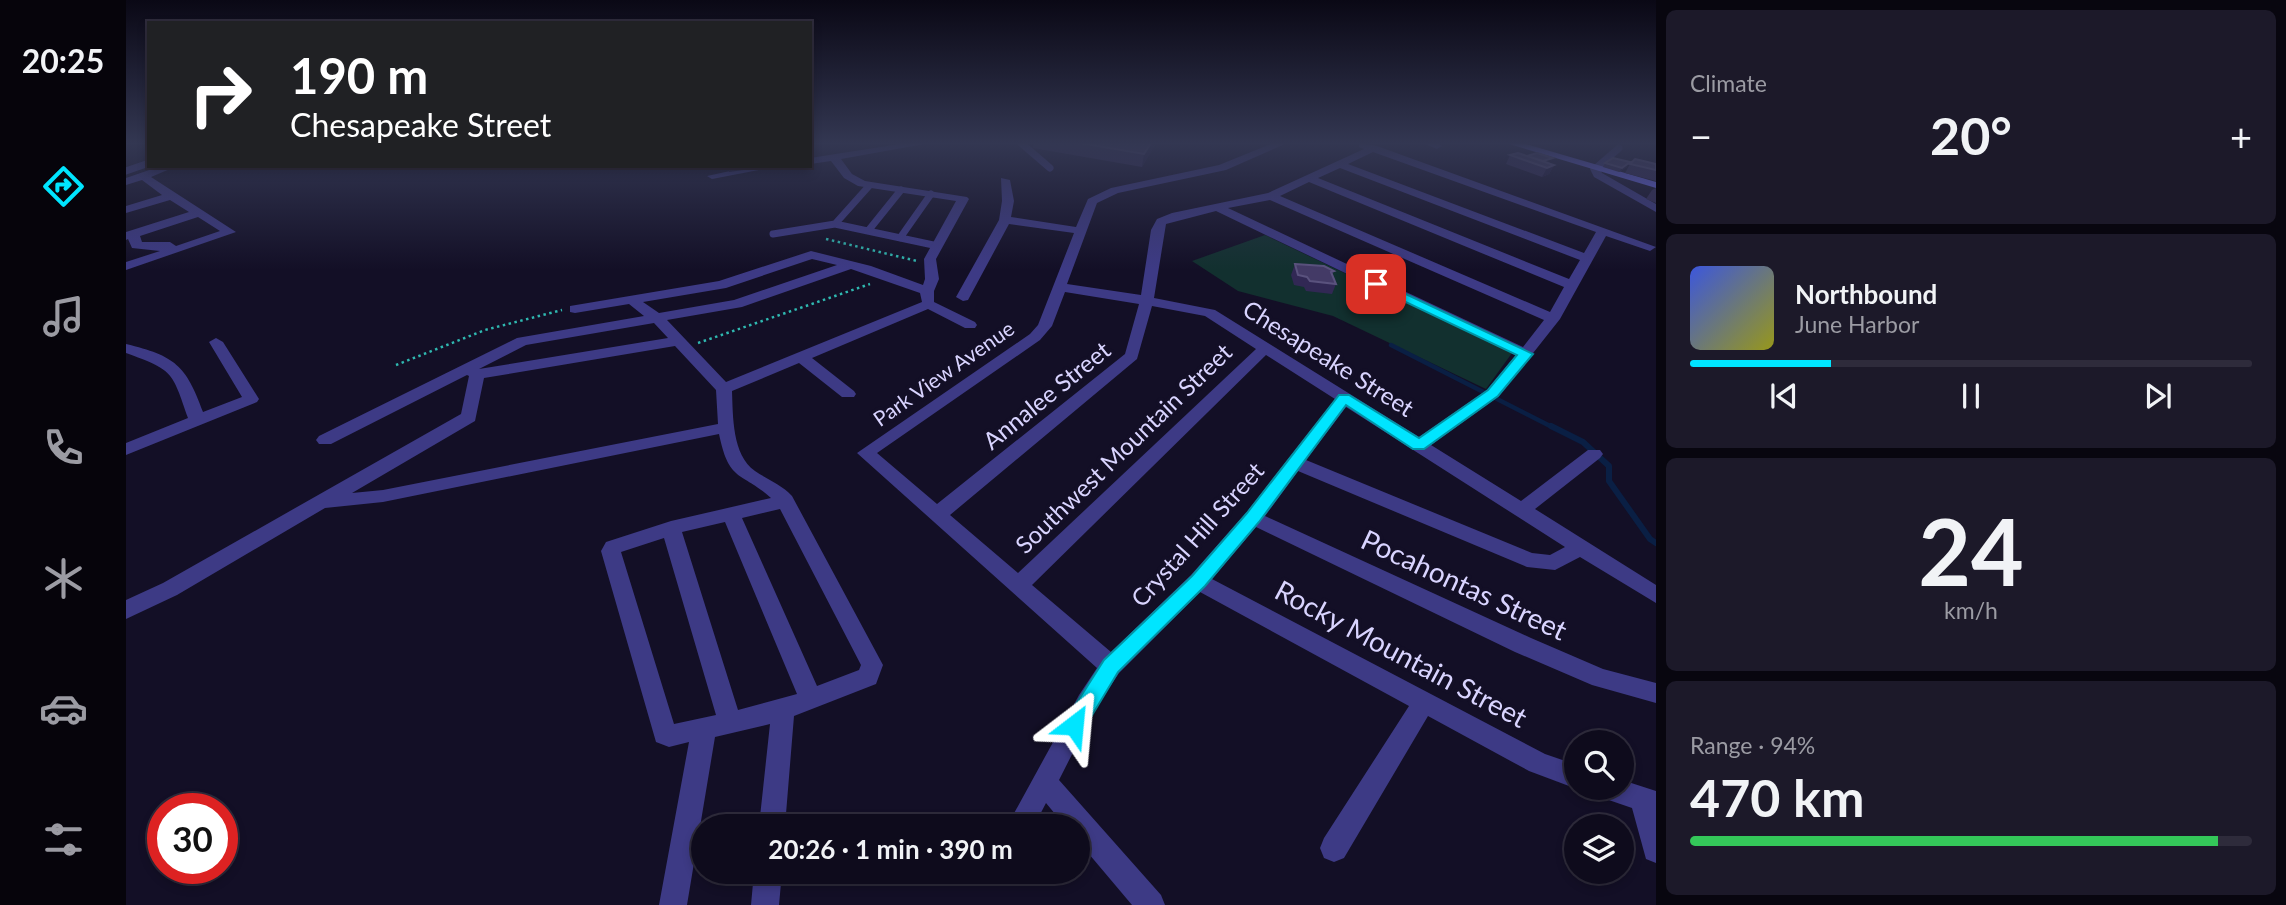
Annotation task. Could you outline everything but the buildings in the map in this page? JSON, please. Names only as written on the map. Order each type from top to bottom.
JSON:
[{"type":"street","points":[[126,266],[230,232],[156,185]]},
{"type":"street","points":[[963,297],[1005,220],[1008,201],[1006,185]]},
{"type":"street","name":"Park View Avenue","points":[[937,515],[866,453],[1035,337],[1045,326],[1091,201],[1100,195],[1138,185]]},
{"type":"street","name":"Annalee Street","points":[[937,515],[1132,356],[1147,300],[1157,230],[1161,222],[1172,217],[1271,196],[1293,185]]},
{"type":"street","points":[[1326,185],[1570,285]]},
{"type":"street","points":[[1396,185],[1587,258]]},
{"type":"street","points":[[1476,185],[1650,247]]},
{"type":"street","points":[[1615,185],[1656,209]]},
{"type":"street","points":[[869,186],[963,199],[930,264],[932,279],[927,298]]},
{"type":"street","points":[[1271,196],[1553,319]]},
{"type":"street","points":[[126,210],[171,197]]},
{"type":"street","points":[[1218,208],[1526,354]]},
{"type":"street","points":[[194,244],[151,248],[136,245],[130,235],[199,213]]},
{"type":"street","points":[[1005,220],[1082,231]]},
{"type":"street","points":[[1419,445],[1489,396],[1526,354],[1553,319],[1603,231]]},
{"type":"street","points":[[575,309],[722,285],[811,254],[890,277],[970,325]]},
{"type":"street","points":[[325,440],[472,372],[508,346],[534,338],[658,319],[751,300],[850,265]]},
{"type":"street","name":"Chesapeake Street","points":[[1059,287],[1147,300],[1210,313],[1656,595]]},
{"type":"street","points":[[724,389],[801,357],[927,298]]},
{"type":"street","points":[[633,301],[658,319],[724,389],[724,428],[743,472],[769,484],[785,501],[872,665],[868,677],[783,710],[669,736],[663,733],[611,551],[617,544],[671,528],[785,501]]},
{"type":"street","points":[[126,449],[251,400],[216,342]]},
{"type":"street","points":[[472,372],[679,344]]},
{"type":"street","points":[[126,348],[168,363],[185,386],[198,422]]},
{"type":"street","name":"Southwest Mountain Street","points":[[1018,585],[1265,348]]},
{"type":"street","points":[[801,357],[848,394]]},
{"type":"street","points":[[126,610],[160,594],[469,418],[472,372]]},
{"type":"street","name":"Crystal Hill Street","points":[[1027,814],[1087,702],[1111,666],[1198,581],[1253,518],[1344,398]]},
{"type":"street","points":[[320,502],[383,496],[724,428]]},
{"type":"street","points":[[1522,510],[1594,454]]},
{"type":"street","points":[[1296,463],[1546,565],[1559,562],[1580,547]]},
{"type":"street","points":[[731,514],[811,700]]},
{"type":"street","points":[[937,515],[1111,666]]},
{"type":"street","name":"Pocahontas Street","points":[[1253,518],[1523,645],[1600,678],[1656,693]]},
{"type":"street","points":[[671,528],[730,723]]},
{"type":"street","name":"Rocky Mountain Street","points":[[1198,581],[1538,764],[1564,773]]},
{"type":"street","points":[[1335,848],[1425,701]]},
{"type":"street","points":[[773,814],[783,710]]},
{"type":"street","points":[[673,905],[704,727]]},
{"type":"street","points":[[1045,783],[1151,905]]},
{"type":"street","points":[[1650,801],[1656,849]]},
{"type":"street","points":[[765,905],[767,884]]},
{"type":"lane","points":[[835,224],[869,186]]},
{"type":"lane","points":[[868,231],[901,190]]},
{"type":"lane","points":[[900,238],[931,194]]},
{"type":"lane","points":[[773,234],[835,224],[938,246]]},
{"type":"path","points":[[792,231],[930,264]]},
{"type":"path","points":[[679,344],[890,277]]},
{"type":"path","points":[[396,365],[485,330],[530,317],[575,309]]},
{"type":"green space","points":[[1265,235],[1512,353],[1486,389],[1333,316],[1238,291],[1192,261]]},
{"type":"waterway","points":[[1391,345],[1554,428]]},
{"type":"waterway","points":[[1551,426],[1583,442],[1609,466],[1609,481],[1650,539],[1656,543]]},
{"type":"route","points":[[1074,725],[1111,666],[1198,581],[1253,518],[1344,398],[1419,445],[1493,393],[1526,354],[1376,284]]}]
